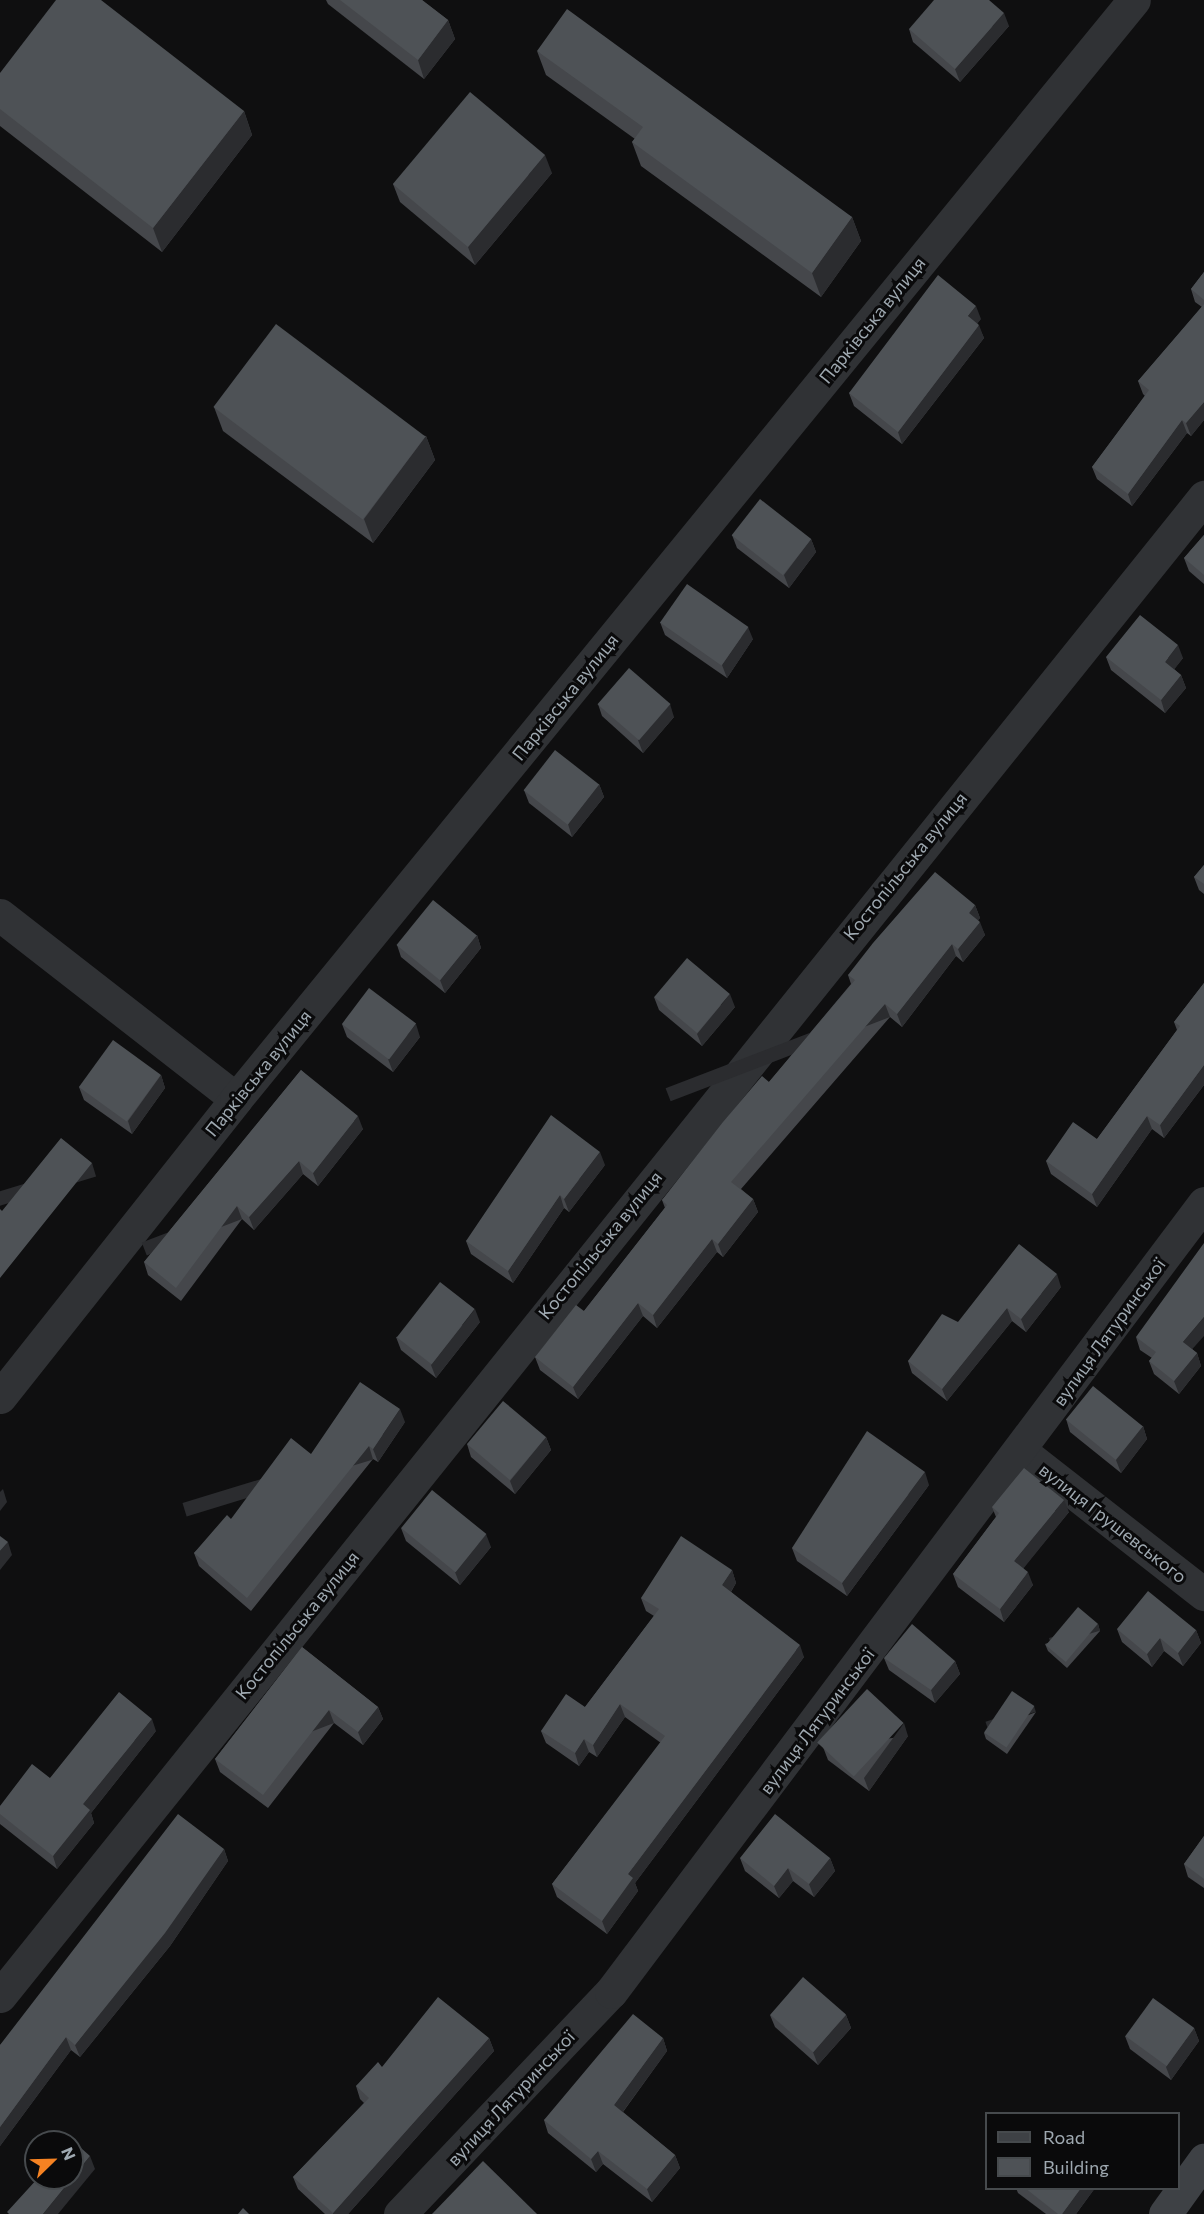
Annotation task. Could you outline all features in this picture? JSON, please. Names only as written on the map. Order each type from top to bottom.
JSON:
[{"type":"street","name":"Парківська вулиця","points":[[0,1397],[236,1099],[1134,0]]},
{"type":"street","name":"Костопільська вулиця","points":[[0,1996],[1204,497]]},
{"type":"street","points":[[0,915],[236,1099]]},
{"type":"street","name":"вулиця Лятуринської","points":[[400,2214],[611,1992],[1022,1452],[1204,1203]]},
{"type":"street","name":"вулиця Грушевського","points":[[1022,1452],[1204,1594]]},
{"type":"street","points":[[1166,2214],[1204,2160]]},
{"type":"building","points":[[56,0],[101,0],[244,111],[153,228],[0,109],[0,73]]},
{"type":"building","points":[[340,0],[422,0],[448,20],[418,60]]},
{"type":"building","points":[[934,0],[989,0],[1004,13],[955,69],[909,29]]},
{"type":"building","points":[[567,9],[852,217],[812,273],[632,142],[643,127],[537,51]]},
{"type":"building","points":[[470,92],[545,155],[468,247],[393,184]]},
{"type":"building","points":[[1204,272],[1204,300],[1191,289]]},
{"type":"building","points":[[938,275],[976,306],[968,316],[979,325],[898,432],[849,393]]},
{"type":"building","points":[[1204,304],[1204,402],[1186,423],[1182,420],[1128,494],[1092,467],[1149,390],[1138,381]]},
{"type":"building","points":[[276,324],[425,437],[363,520],[213,407]]},
{"type":"building","points":[[760,499],[811,539],[783,575],[732,535]]},
{"type":"building","points":[[1204,535],[1204,575],[1184,558]]},
{"type":"building","points":[[687,584],[748,627],[721,666],[660,623]]},
{"type":"building","points":[[1140,615],[1178,645],[1165,662],[1181,675],[1161,700],[1106,657]]},
{"type":"building","points":[[629,668],[671,704],[639,740],[598,704]]},
{"type":"building","points":[[555,750],[599,784],[568,825],[524,790]]},
{"type":"building","points":[[1204,865],[1204,884],[1194,877]]},
{"type":"building","points":[[935,872],[975,905],[969,913],[980,922],[958,949],[952,944],[897,1014],[885,1004],[731,1182],[753,1199],[718,1244],[712,1239],[653,1315],[638,1303],[573,1387],[535,1357],[576,1305],[584,1311],[667,1205],[662,1200],[723,1122],[762,1076],[769,1082],[855,980],[848,975],[873,943]]},
{"type":"building","points":[[433,900],[477,935],[440,980],[396,945]]},
{"type":"building","points":[[687,958],[730,994],[697,1033],[654,997]]},
{"type":"building","points":[[1204,983],[1204,1065],[1160,1125],[1147,1116],[1092,1194],[1046,1161],[1073,1122],[1097,1139],[1180,1026],[1174,1022]]},
{"type":"building","points":[[369,988],[416,1024],[389,1059],[342,1024]]},
{"type":"building","points":[[113,1040],[161,1075],[127,1122],[79,1087]]},
{"type":"building","points":[[301,1070],[358,1116],[313,1173],[299,1161],[249,1217],[237,1206],[176,1288],[144,1262]]},
{"type":"building","points":[[551,1115],[600,1152],[564,1199],[560,1195],[508,1271],[466,1241]]},
{"type":"building","points":[[61,1138],[92,1163],[0,1278],[0,1209],[2,1211]]},
{"type":"building","points":[[1204,1243],[1204,1317],[1183,1342],[1197,1353],[1174,1381],[1149,1361],[1156,1352],[1136,1337]]},
{"type":"building","points":[[1019,1244],[1057,1274],[1021,1319],[1007,1308],[942,1389],[908,1361],[942,1314],[958,1322]]},
{"type":"building","points":[[440,1282],[475,1309],[432,1364],[397,1337]]},
{"type":"building","points":[[360,1382],[400,1409],[373,1449],[369,1446],[247,1598],[194,1553],[227,1515],[231,1519],[291,1438],[311,1454]]},
{"type":"building","points":[[1093,1386],[1143,1426],[1116,1460],[1066,1419]]},
{"type":"building","points":[[503,1401],[546,1437],[510,1480],[467,1444]]},
{"type":"building","points":[[867,1431],[925,1472],[842,1583],[792,1548]]},
{"type":"building","points":[[1024,1468],[1064,1500],[1014,1561],[1028,1572],[1000,1609],[953,1574],[999,1513],[992,1507]]},
{"type":"building","points":[[432,1490],[486,1534],[456,1572],[401,1528]]},
{"type":"building","points":[[0,1536],[8,1542],[0,1551]]},
{"type":"building","points":[[681,1536],[732,1570],[722,1585],[800,1645],[628,1874],[633,1878],[602,1921],[552,1884],[665,1736],[620,1704],[593,1745],[584,1739],[575,1753],[541,1731],[566,1694],[585,1707],[659,1609],[641,1598]]},
{"type":"building","points":[[1148,1591],[1196,1630],[1178,1653],[1160,1638],[1147,1654],[1117,1629]]},
{"type":"building","points":[[1078,1607],[1098,1624],[1066,1662],[1046,1645]]},
{"type":"building","points":[[912,1624],[955,1661],[931,1690],[884,1658]]},
{"type":"building","points":[[302,1647],[378,1707],[358,1732],[329,1710],[263,1795],[215,1759]]},
{"type":"building","points":[[867,1689],[904,1723],[854,1776],[817,1742]]},
{"type":"building","points":[[1012,1691],[1034,1706],[1006,1748],[984,1732]]},
{"type":"building","points":[[119,1692],[152,1719],[83,1804],[90,1810],[53,1856],[0,1814],[0,1806],[32,1764],[50,1778]]},
{"type":"building","points":[[178,1814],[224,1849],[165,1933],[75,2045],[66,2037],[0,2127],[0,2045]]},
{"type":"building","points":[[775,1814],[830,1858],[809,1884],[788,1868],[774,1886],[740,1858]]},
{"type":"building","points":[[1204,1836],[1204,1879],[1184,1864]]},
{"type":"building","points":[[803,1977],[846,2014],[813,2052],[770,2015]]},
{"type":"building","points":[[438,1997],[489,2038],[333,2213],[293,2177],[369,2098],[356,2086],[378,2062],[382,2067]]},
{"type":"building","points":[[1153,1998],[1194,2028],[1167,2066],[1125,2036]]},
{"type":"building","points":[[633,2014],[663,2038],[614,2105],[675,2155],[647,2189],[598,2151],[591,2159],[544,2120]]},
{"type":"building","points":[[84,2151],[90,2156],[84,2163]]},
{"type":"building","points":[[483,2161],[537,2214],[432,2214]]},
{"type":"building","points":[[27,2190],[62,2190],[43,2214],[9,2214],[7,2212]]},
{"type":"building","points":[[1028,2190],[1080,2190],[1062,2214],[1058,2214]]},
{"type":"building","points":[[243,2208],[249,2214],[238,2214]]}]
